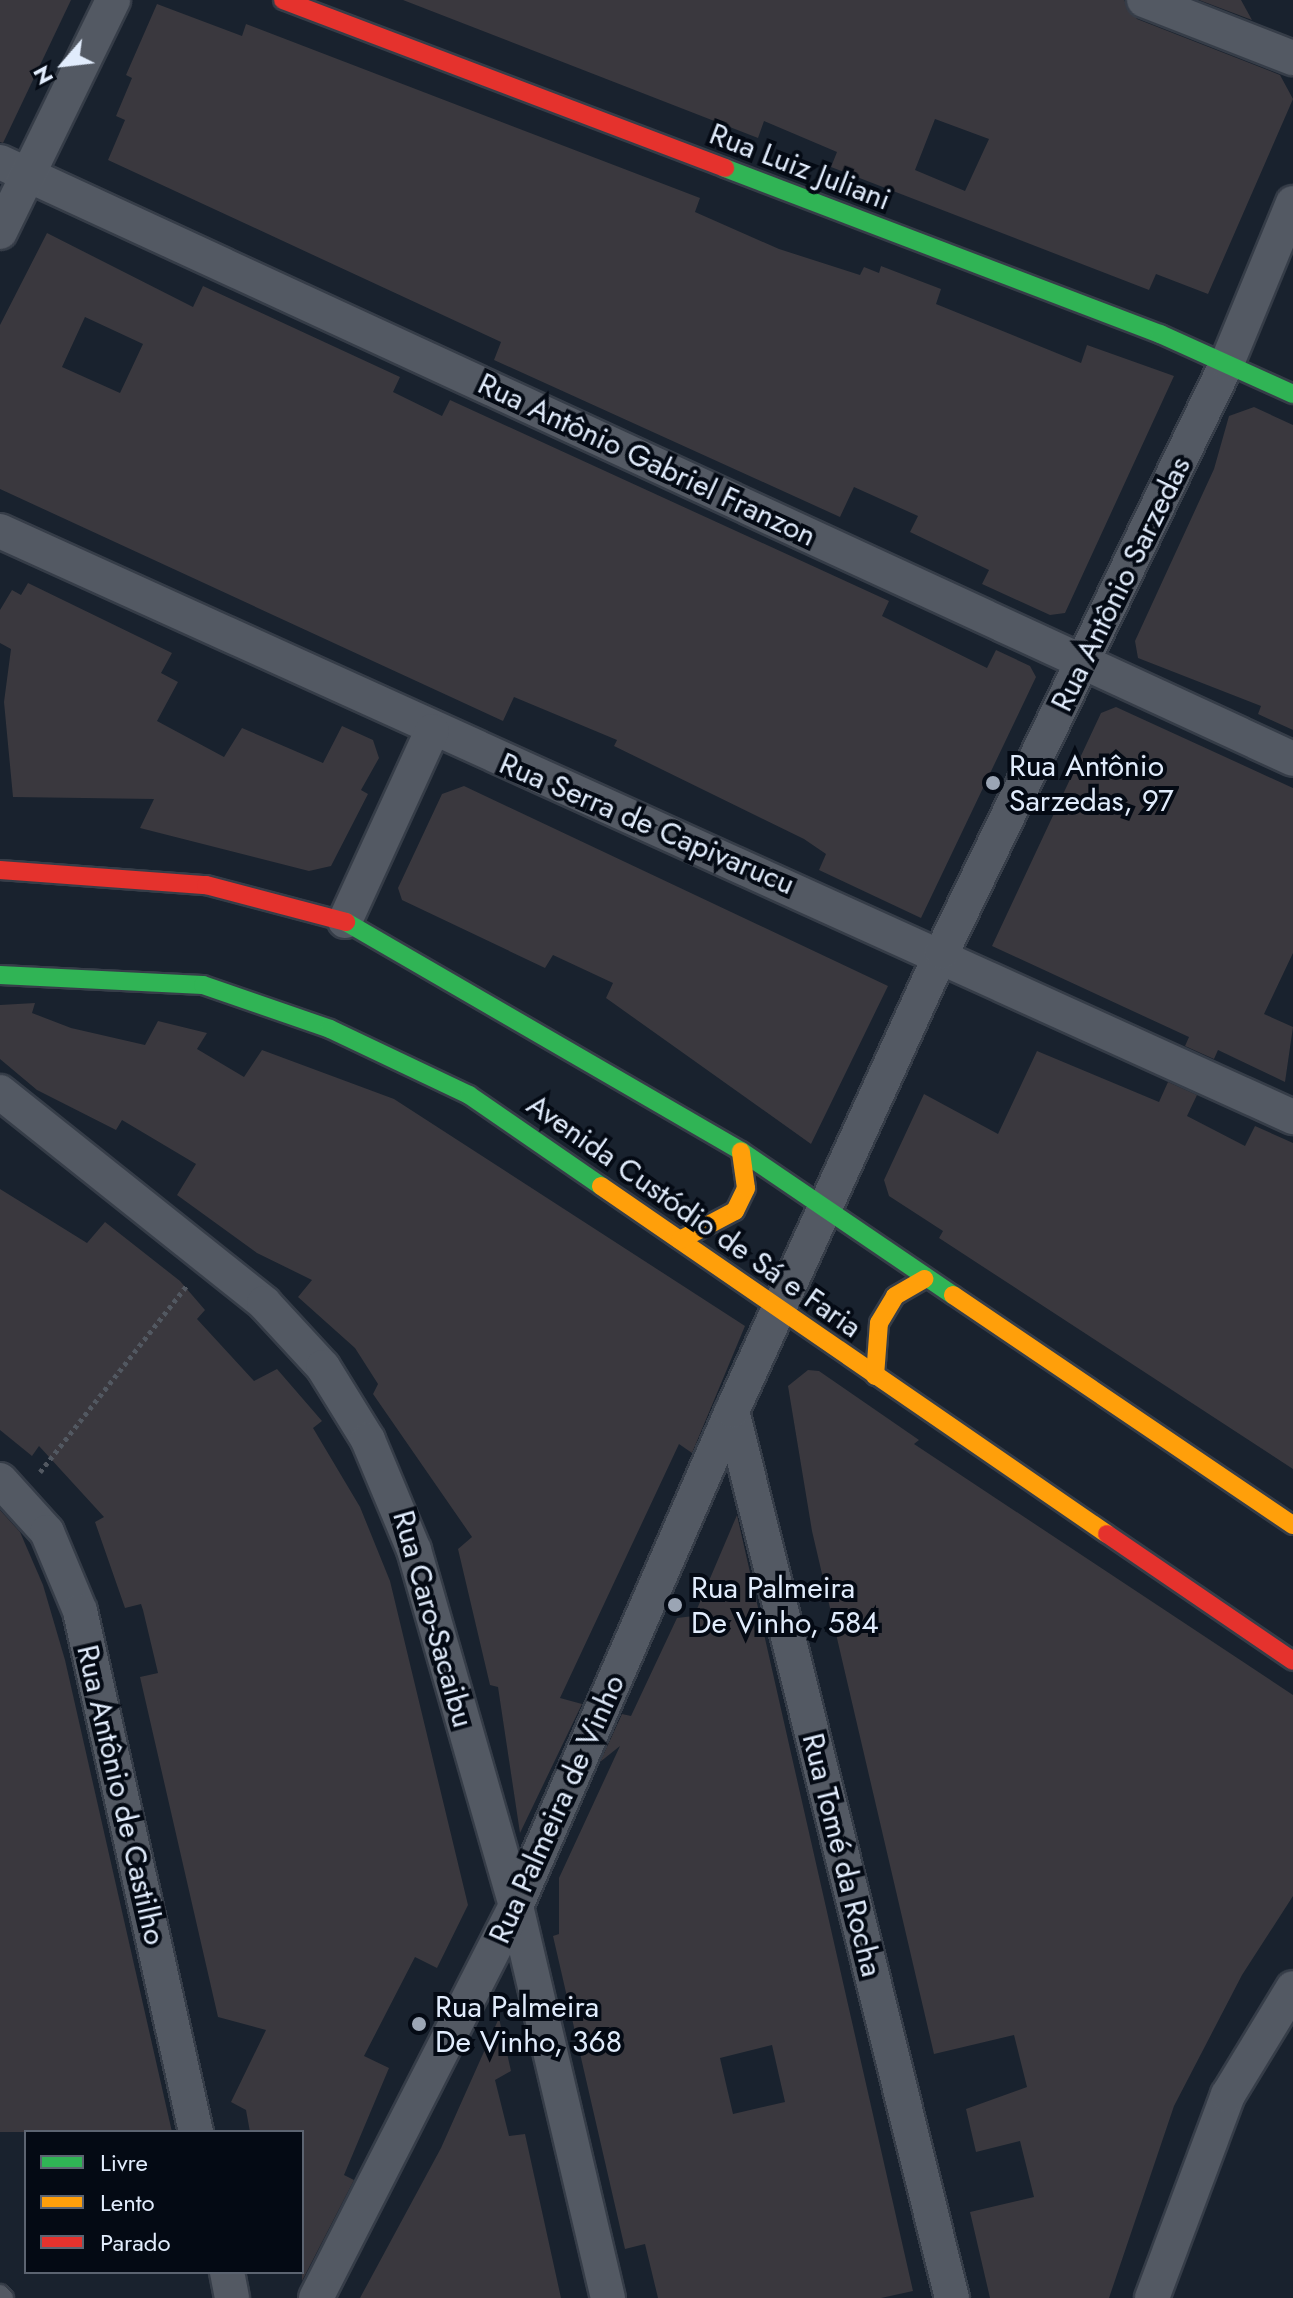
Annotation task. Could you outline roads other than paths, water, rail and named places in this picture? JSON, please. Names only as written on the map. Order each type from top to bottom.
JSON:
[{"type":"street","points":[[0,232],[13,168],[113,0]]},
{"type":"street","name":"Rua Luiz Juliani","points":[[283,0],[1227,363],[1293,394]]},
{"type":"street","points":[[1144,0],[1293,58]]},
{"type":"street","name":"Rua Antônio Gabriel Franzon","points":[[13,168],[1293,759]]},
{"type":"street","name":"Rua Antônio Sarzedas","points":[[778,1310],[942,952],[1227,363],[1293,203]]},
{"type":"street","name":"Rua Serra de Capivarucu","points":[[0,531],[432,731],[942,952],[1293,1117]]},
{"type":"street","points":[[345,921],[432,731]]},
{"type":"street","points":[[0,870],[206,885],[345,921],[741,1151],[925,1279],[1293,1525]]},
{"type":"street","name":"Avenida Custódio de Sá e Faria","points":[[0,975],[203,985],[330,1029],[469,1095],[1293,1661]]},
{"type":"street","name":"Rua Caro-Sacaibu","points":[[0,1092],[210,1255],[323,1367],[397,1497],[516,1906],[608,2298]]},
{"type":"street","points":[[680,1240],[735,1211],[746,1188],[741,1151]]},
{"type":"street","points":[[875,1376],[879,1323],[895,1296],[925,1279]]},
{"type":"street","name":"Rua Palmeira de Vinho","points":[[316,2298],[516,1906],[778,1310]]},
{"type":"street","name":"Rua Tomé da Rocha","points":[[732,1411],[952,2298]]},
{"type":"street","name":"Rua Antônio de Castilho","points":[[6,1486],[47,1532],[80,1611],[196,2130]]},
{"type":"street","points":[[1152,2298],[1228,2095],[1293,1988]]},
{"type":"street","points":[[227,2274],[232,2298]]},
{"type":"lane","points":[[0,2293],[5,2298]]},
{"type":"place","name":"Rua Antônio Sarzedas, 97","points":[[993,783]]},
{"type":"place","name":"Rua Palmeira De Vinho, 584","points":[[675,1605]]},
{"type":"place","name":"Rua Palmeira De Vinho, 368","points":[[419,2024]]}]
